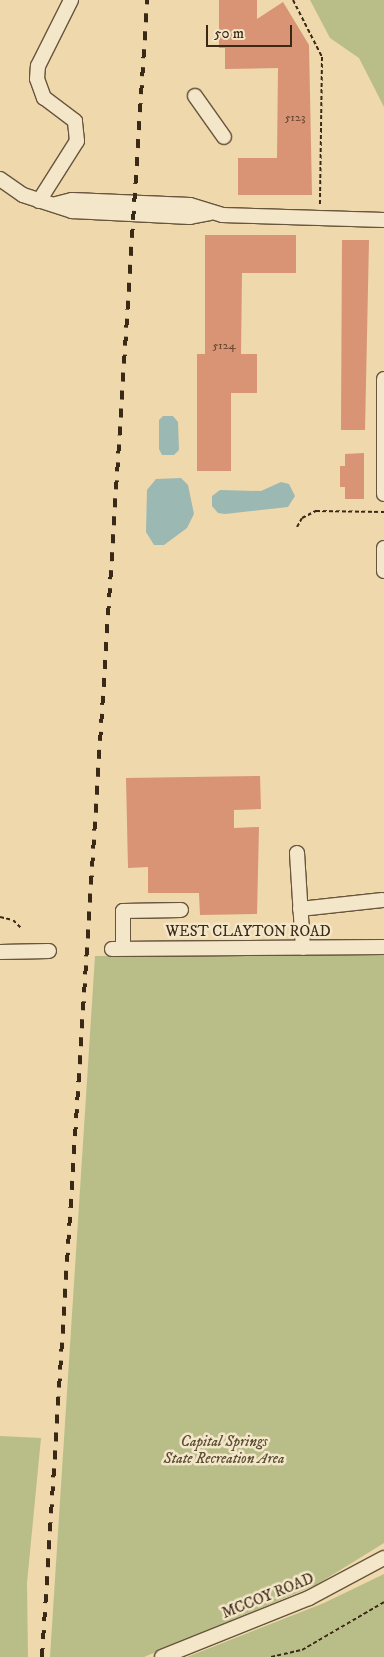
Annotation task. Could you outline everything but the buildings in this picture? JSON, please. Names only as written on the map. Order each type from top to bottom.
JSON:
[{"type":"street","points":[[39,201],[77,141],[75,121],[44,98],[37,79],[38,66],[71,0]]},
{"type":"street","points":[[195,96],[224,137]]},
{"type":"street","points":[[0,179],[39,201],[56,204],[72,211],[190,217],[210,213],[384,220]]},
{"type":"street","points":[[384,379],[384,494]]},
{"type":"street","points":[[384,548],[384,571]]},
{"type":"street","points":[[297,854],[303,948]]},
{"type":"street","points":[[300,909],[384,900]]},
{"type":"street","name":"WEST CLAYTON ROAD","points":[[180,910],[123,911],[117,949],[384,947]]},
{"type":"street","points":[[0,952],[50,951]]},
{"type":"street","name":"MCCOY ROAD","points":[[162,1657],[309,1598],[384,1558]]},
{"type":"path","points":[[293,0],[322,57],[320,205]]},
{"type":"path","points":[[297,527],[302,518],[316,510],[384,512]]},
{"type":"path","points":[[0,917],[13,920],[21,928]]},
{"type":"path","points":[[271,1657],[302,1650],[384,1602]]},
{"type":"green space","points":[[310,0],[384,0],[384,107],[359,58],[330,38]]},
{"type":"green space","name":"Capital Springs State Recreation Area","points":[[384,954],[384,1543],[316,1585],[144,1657],[50,1657],[95,956]]},
{"type":"green space","points":[[0,1436],[41,1438],[27,1583],[28,1657],[0,1657]]},
{"type":"green space","points":[[384,1574],[384,1657],[187,1657],[324,1603]]},
{"type":"water","points":[[163,416],[173,416],[178,422],[179,450],[174,455],[162,455],[159,449],[159,420]]},
{"type":"water","points":[[181,478],[188,485],[194,514],[187,528],[164,545],[154,545],[146,532],[147,490],[156,479]]},
{"type":"water","points":[[281,482],[289,484],[295,496],[288,507],[225,514],[218,513],[212,506],[212,496],[220,490],[261,491]]},
{"type":"railway","points":[[42,1657],[147,0]]}]
